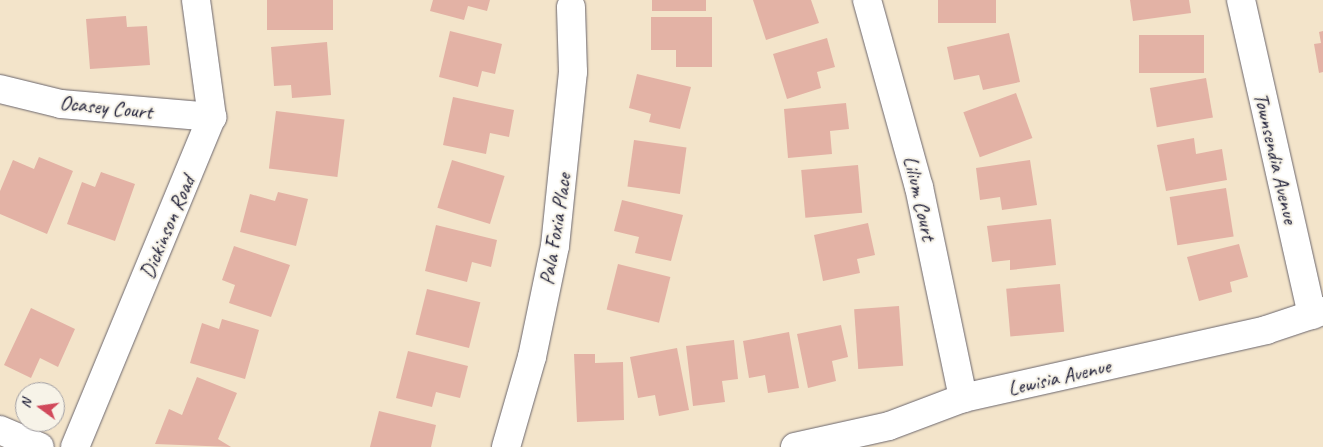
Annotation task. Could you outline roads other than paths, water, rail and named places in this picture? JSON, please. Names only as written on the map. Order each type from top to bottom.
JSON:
[{"type":"street","points":[[196,0],[212,117]]},
{"type":"street","name":"Lilium Court","points":[[867,0],[919,187],[963,398]]},
{"type":"street","name":"Townsendia Avenue","points":[[1241,0],[1317,313]]},
{"type":"street","name":"Pala Foxia Place","points":[[506,447],[532,357],[556,246],[573,72],[571,7]]},
{"type":"street","name":"Ocasey Court","points":[[0,89],[60,104],[212,117]]},
{"type":"street","name":"Dickinson Road","points":[[75,447],[212,117]]},
{"type":"street","name":"Lewisia Avenue","points":[[796,447],[889,426],[963,398],[1266,330],[1317,313]]},
{"type":"street","points":[[0,430],[40,447]]}]
